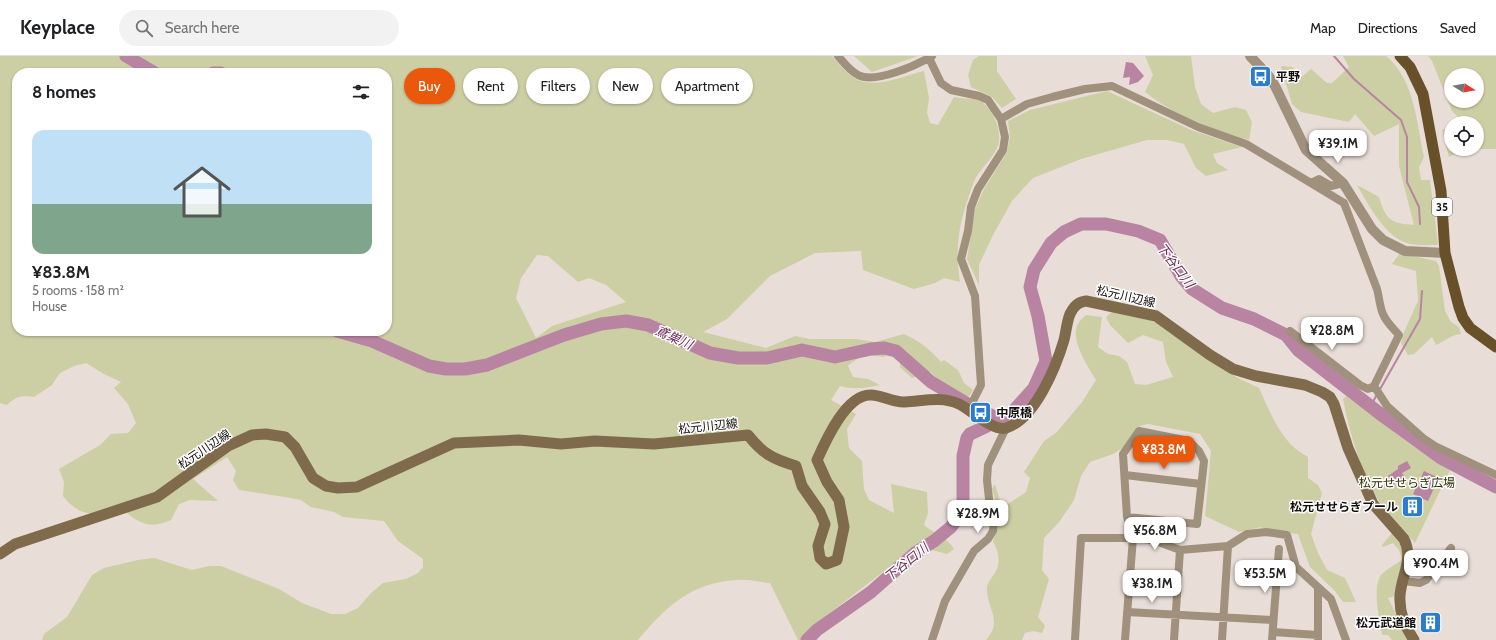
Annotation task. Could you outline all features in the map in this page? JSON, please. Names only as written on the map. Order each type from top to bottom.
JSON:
[{"type":"main road","name":"35","points":[[1400,56],[1410,67],[1423,94],[1441,191],[1445,253],[1463,318],[1470,328],[1496,347]]},
{"type":"main road","name":"松元川辺線","points":[[0,554],[15,544],[157,498],[228,446],[252,435],[266,434],[285,437],[295,447],[313,478],[326,486],[338,488],[357,487],[454,443],[519,440],[561,444],[595,441],[654,444],[748,435],[759,450],[775,459],[796,466],[802,486],[814,502],[825,524],[818,546],[820,558],[826,564],[838,560],[844,527],[839,500],[827,482],[817,460],[837,422],[857,397],[871,394],[886,400],[904,402],[940,399],[969,409],[984,421],[1003,429],[1024,417],[1033,408],[1054,367],[1070,314],[1077,304],[1086,301],[1156,316],[1210,355],[1233,369],[1256,376],[1305,385],[1330,397],[1334,404],[1348,448],[1373,504],[1404,539],[1407,545],[1409,552],[1408,565],[1400,596],[1400,608],[1406,628],[1414,640]]},
{"type":"street","points":[[838,56],[859,76],[874,78],[909,67],[931,57],[941,83],[951,90],[979,96],[988,100],[1001,119],[1004,144],[978,189],[972,207],[961,259],[975,296],[981,385],[969,409]]},
{"type":"street","points":[[1250,56],[1268,75],[1306,150],[1343,183],[1372,229],[1383,240],[1404,251],[1445,253]]},
{"type":"street","points":[[1001,119],[1027,104],[1085,89],[1112,86],[1198,127],[1246,144],[1344,202],[1377,289],[1382,312],[1386,320],[1399,334],[1374,386],[1368,389],[1360,385],[1290,331]]},
{"type":"street","points":[[1311,183],[1320,179],[1331,186],[1343,183]]},
{"type":"street","points":[[1374,386],[1387,406],[1423,438],[1434,446],[1496,475]]},
{"type":"street","points":[[932,640],[945,601],[974,551],[988,539],[993,531],[994,519],[989,499],[988,465],[1003,429]]},
{"type":"street","points":[[1125,640],[1133,538],[1127,516],[1123,454],[1139,431],[1189,441],[1199,451],[1204,461],[1197,524],[1127,516]]},
{"type":"street","points":[[1125,475],[1201,484]]},
{"type":"street","points":[[1075,640],[1081,538],[1133,538],[1153,540],[1180,550],[1228,546],[1247,534],[1266,532],[1287,535],[1296,567],[1318,589],[1331,599],[1346,640]]},
{"type":"street","points":[[1222,640],[1228,546]]},
{"type":"street","points":[[1403,581],[1420,583],[1426,580],[1451,548]]},
{"type":"street","points":[[1279,549],[1272,636],[1318,638],[1318,589]]},
{"type":"street","points":[[1174,640],[1180,550]]},
{"type":"street","points":[[1127,612],[1176,616],[1273,620]]},
{"type":"green space","points":[[0,56],[832,56],[842,68],[854,78],[870,83],[889,81],[924,71],[929,98],[927,113],[930,123],[938,125],[954,97],[976,99],[983,103],[992,114],[998,128],[999,142],[997,148],[975,179],[968,197],[959,232],[958,269],[960,282],[944,278],[935,283],[914,289],[863,270],[861,251],[815,253],[770,276],[727,319],[703,332],[766,348],[795,336],[810,339],[856,339],[875,342],[904,334],[924,346],[941,362],[944,360],[958,370],[964,383],[973,390],[968,398],[938,380],[931,372],[912,378],[900,367],[900,345],[884,357],[874,356],[860,358],[848,366],[853,377],[868,379],[880,385],[860,388],[840,386],[831,400],[856,414],[847,429],[849,448],[862,461],[864,489],[869,500],[894,513],[891,484],[927,492],[928,513],[924,525],[948,541],[954,549],[947,554],[932,550],[892,565],[822,619],[817,640],[798,640],[770,583],[741,580],[720,582],[693,591],[670,607],[638,640],[42,640],[44,634],[67,617],[92,575],[104,568],[138,560],[154,558],[192,570],[209,566],[221,566],[279,589],[302,603],[331,614],[345,614],[358,608],[371,593],[383,583],[406,579],[418,573],[423,567],[423,559],[398,541],[384,521],[343,517],[334,512],[311,507],[301,500],[239,490],[233,480],[236,471],[227,457],[193,479],[218,501],[190,500],[179,504],[171,520],[164,523],[153,525],[143,523],[127,513],[92,514],[84,512],[70,504],[63,496],[64,482],[59,469],[100,445],[111,434],[128,433],[136,423],[128,404],[114,388],[121,382],[86,363],[74,366],[60,373],[52,385],[34,397],[19,397],[7,405],[0,403]],"holes":[[[537,255],[548,256],[578,282],[589,278],[606,285],[626,302],[552,326],[536,338],[516,298],[521,278]]]},
{"type":"green space","points":[[854,56],[918,56],[872,72]]},
{"type":"green space","points":[[979,56],[997,56],[997,71],[1016,99],[1002,108],[992,97],[971,87],[968,75],[973,60]]},
{"type":"green space","points":[[1145,56],[1191,56],[1195,87],[1201,104],[1213,113],[1235,107],[1246,110],[1252,122],[1249,140],[1221,131],[1181,115],[1145,92],[1153,75]]},
{"type":"green space","points":[[1343,56],[1386,56],[1403,76],[1413,102],[1424,157],[1419,167],[1421,180],[1430,180],[1438,245],[1411,244],[1399,240],[1384,227],[1357,185],[1379,197],[1384,211],[1390,219],[1399,223],[1414,225],[1399,166],[1399,124],[1374,136],[1355,114],[1349,122],[1301,112],[1292,104],[1281,66],[1293,67],[1298,80],[1311,69],[1327,83],[1332,83],[1349,67]]},
{"type":"green space","points":[[1428,56],[1496,56],[1496,149],[1484,149],[1484,116],[1457,116],[1451,108],[1484,108],[1484,68],[1444,68],[1444,91],[1432,61]]},
{"type":"green space","points":[[1107,91],[1191,130],[1242,147],[1213,154],[1217,163],[1228,170],[1206,176],[1196,168],[1184,144],[1167,140],[1147,140],[1081,159],[1033,178],[1012,201],[993,235],[979,265],[979,285],[967,259],[975,209],[984,189],[1007,152],[1010,137],[1008,121],[1030,110]]},
{"type":"green space","points":[[1400,253],[1436,261],[1439,266],[1445,311],[1451,322],[1459,327],[1461,334],[1451,337],[1436,345],[1432,337],[1414,354],[1408,355],[1401,343],[1404,332],[1418,301],[1416,271],[1392,264]]},
{"type":"green space","points":[[1112,312],[1147,318],[1164,327],[1209,360],[1238,378],[1259,388],[1273,418],[1284,436],[1299,451],[1308,457],[1308,478],[1318,485],[1322,493],[1311,534],[1318,553],[1327,570],[1345,578],[1356,602],[1343,602],[1335,591],[1310,567],[1298,534],[1270,531],[1261,527],[1239,532],[1205,516],[1211,451],[1200,434],[1148,424],[1140,426],[1129,444],[1113,454],[1090,462],[1081,476],[1074,500],[1060,521],[1044,538],[1042,570],[1049,579],[1038,617],[1045,626],[1042,633],[1033,631],[1025,633],[1022,640],[986,640],[994,626],[993,614],[987,595],[987,587],[998,567],[999,560],[993,542],[1000,516],[992,489],[995,484],[1002,508],[1026,492],[1030,478],[1024,472],[1044,441],[1057,432],[1082,402],[1096,380],[1078,345],[1076,330],[1079,322],[1086,315],[1102,317],[1098,347],[1108,354],[1119,356],[1127,362],[1135,384],[1146,385],[1173,377],[1166,362],[1163,342],[1143,335],[1128,343],[1110,325],[1106,317]]},
{"type":"green space","name":"松元せせらぎ広場","points":[[1346,396],[1410,444],[1450,470],[1415,543],[1392,519],[1380,503],[1367,479],[1349,426],[1343,399]]},
{"type":"green space","points":[[1393,532],[1404,548],[1402,559],[1399,550],[1393,543],[1383,547],[1382,545]]},
{"type":"green space","points":[[1402,560],[1395,596],[1388,598],[1409,640],[1392,640],[1388,635],[1382,635],[1377,603],[1377,586],[1382,574]]},
{"type":"shaded area","points":[[1126,62],[1133,63],[1144,76],[1138,82],[1129,85],[1130,77],[1123,78]]},
{"type":"shaded area","points":[[1407,461],[1411,468],[1402,473],[1405,478],[1393,485],[1391,484],[1388,476],[1398,469],[1398,466]]},
{"type":"shaded area","points":[[1424,471],[1439,478],[1428,501],[1413,494]]},
{"type":"waterway","name":"鳶巣川","points":[[126,56],[146,68]]},
{"type":"waterway","points":[[1334,56],[1354,79],[1401,120],[1407,137],[1407,182],[1419,207],[1420,224]]},
{"type":"waterway","name":"下谷口川","points":[[354,336],[372,341],[429,366],[446,369],[465,369],[487,365],[564,335],[601,324],[626,321],[648,325],[710,353],[738,358],[767,358],[802,350],[835,357],[871,349],[884,348],[896,351],[931,382],[971,406],[1001,420],[1007,418],[1034,388],[1046,361],[1038,316],[1030,287],[1034,270],[1051,243],[1064,232],[1081,224],[1106,224],[1138,231],[1160,240],[1181,276],[1192,289],[1222,308],[1254,319],[1286,335],[1298,350],[1383,416],[1441,458],[1496,487]]},
{"type":"waterway","points":[[1379,391],[1420,319],[1422,291]]},
{"type":"waterway","points":[[1371,406],[1377,394]]},
{"type":"waterway","name":"下谷口川","points":[[807,640],[817,630],[871,592],[915,553],[934,541],[951,527],[959,516],[963,501],[963,456],[967,438],[970,434],[987,426]]},
{"type":"place","name":"平野","points":[[1261,76]]},
{"type":"place","name":"中原橋","points":[[980,412]]},
{"type":"place","name":"松元せせらぎプール","points":[[1413,506]]},
{"type":"place","name":"松元武道館","points":[[1431,622]]}]
